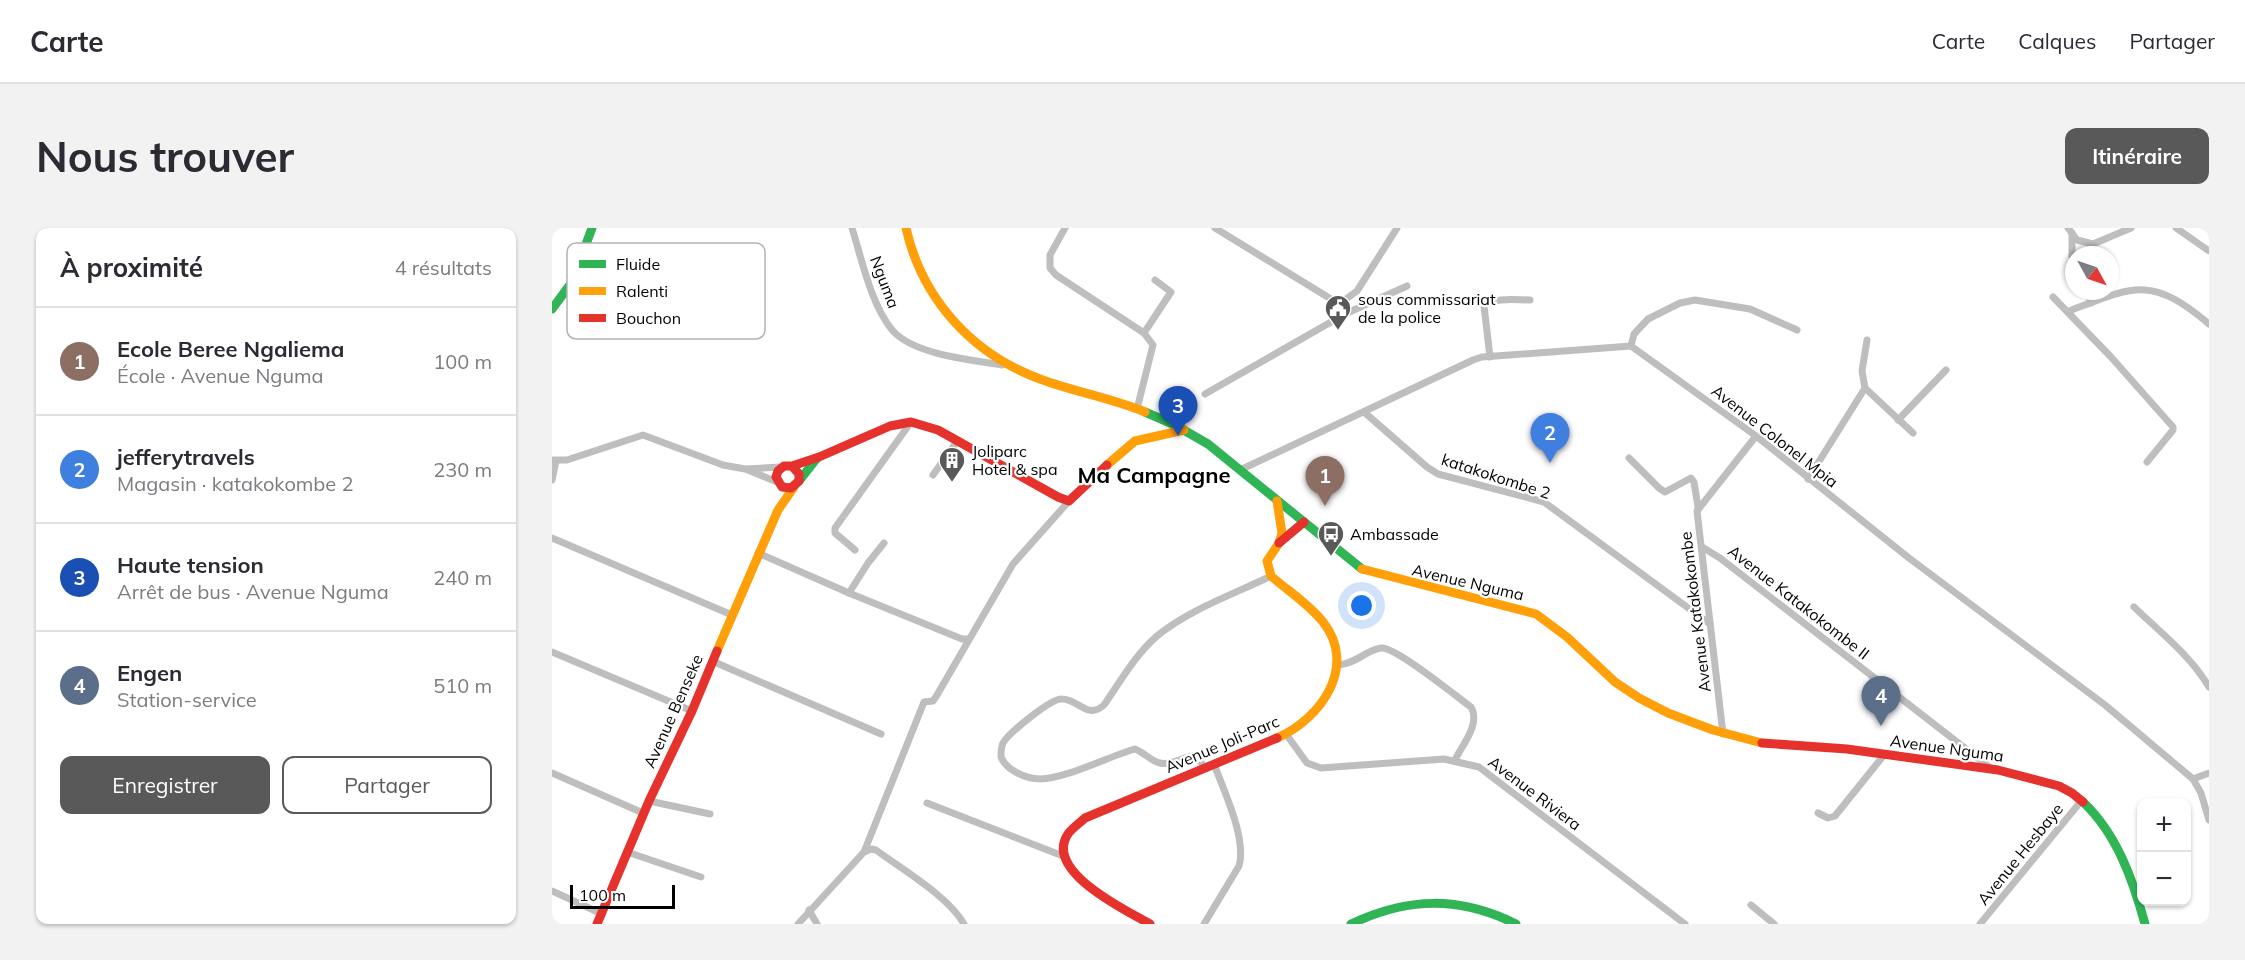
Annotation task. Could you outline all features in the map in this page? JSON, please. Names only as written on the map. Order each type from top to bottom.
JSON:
[{"type":"street","points":[[587,243],[592,228]]},
{"type":"street","name":"Nguma","points":[[852,228],[874,296],[882,315],[895,332],[916,345],[955,358],[1008,366]]},
{"type":"street","name":"Avenue Nguma","points":[[906,228],[911,254],[917,269],[943,311],[956,325],[1008,366],[1045,381],[1137,408],[1184,430],[1208,444],[1355,565],[1367,572],[1536,614],[1554,626],[1630,693],[1723,734],[1761,743],[1847,749],[1991,769],[2054,785],[2072,793],[2082,800],[2102,825],[2128,873],[2145,924]]},
{"type":"street","points":[[1065,228],[1050,255],[1050,268],[1056,275],[1144,333],[1154,345],[1137,408]]},
{"type":"street","points":[[1215,228],[1339,304],[1345,314]]},
{"type":"street","points":[[1230,237],[1235,228]]},
{"type":"street","points":[[1339,304],[1357,291],[1397,228]]},
{"type":"street","points":[[2070,231],[2077,240],[2093,244],[2131,228]]},
{"type":"street","points":[[2176,228],[2208,247]]},
{"type":"street","points":[[2070,231],[2071,246]]},
{"type":"street","points":[[1144,333],[1171,292],[1155,280]]},
{"type":"street","points":[[1205,394],[1345,314],[1407,286]]},
{"type":"street","points":[[552,309],[560,302],[567,288]]},
{"type":"street","points":[[2068,311],[2125,291],[2146,288],[2165,293],[2209,324]]},
{"type":"street","points":[[2053,297],[2173,428],[2148,462]]},
{"type":"street","points":[[1490,357],[1484,306],[1486,303],[1530,300]]},
{"type":"street","points":[[1240,470],[1455,366],[1482,357],[1631,346],[1634,334],[1648,319],[1680,303],[1695,300],[1750,309],[1797,330]]},
{"type":"street","points":[[1808,479],[1864,388],[1862,371],[1867,340]]},
{"type":"street","name":"Avenue Colonel Mpia","points":[[1631,346],[1756,436],[1909,558],[2104,705],[2193,779],[2201,793],[2209,820]]},
{"type":"street","points":[[1898,420],[1946,370]]},
{"type":"street","points":[[1864,388],[1913,434]]},
{"type":"street","name":"katakokombe 2","points":[[1364,412],[1438,474],[1544,502],[1710,624]]},
{"type":"street","points":[[745,469],[792,466],[819,457],[890,426],[910,422],[929,426],[958,440],[1069,501]]},
{"type":"street","points":[[855,550],[839,538],[835,533],[835,528],[910,422]]},
{"type":"street","points":[[798,924],[868,851],[924,702],[933,701],[937,695],[1013,564],[1069,501],[1127,446],[1134,441],[1184,430]]},
{"type":"street","points":[[552,480],[554,461],[567,460],[643,435],[713,463],[745,469],[788,488],[796,484]]},
{"type":"street","name":"Avenue Katakokombe","points":[[1723,734],[1702,547],[1696,515],[1698,507],[1756,436]]},
{"type":"street","points":[[933,475],[958,440]]},
{"type":"street","points":[[778,510],[819,457]]},
{"type":"street","points":[[1629,458],[1665,492],[1691,478],[1694,482],[1698,507]]},
{"type":"street","points":[[792,466],[798,471],[796,484]]},
{"type":"street","points":[[778,510],[780,484],[778,471],[781,467]]},
{"type":"street","points":[[1277,501],[1281,521],[1279,543]]},
{"type":"street","name":"Avenue Benseke","points":[[597,924],[778,510]]},
{"type":"street","points":[[1304,522],[1279,543],[1267,559],[1267,569],[1271,576],[1323,622],[1334,642],[1338,666],[1354,662],[1378,649],[1389,649],[1471,707],[1474,717],[1473,726],[1455,760]]},
{"type":"street","points":[[552,538],[732,615]]},
{"type":"street","points":[[849,593],[884,543]]},
{"type":"street","name":"Avenue Katakokombe II","points":[[1702,547],[1730,565],[1991,769]]},
{"type":"street","points":[[758,553],[962,639],[971,636]]},
{"type":"street","points":[[1204,767],[1197,756],[1189,755],[1164,764],[1158,763],[1135,749],[1055,777],[1036,779],[1012,771],[1001,757],[1004,742],[1017,728],[1057,700],[1066,700],[1088,711],[1097,710],[1104,705],[1135,661],[1162,632],[1186,616],[1271,576]]},
{"type":"street","points":[[2134,607],[2176,646],[2198,670],[2209,687]]},
{"type":"street","points":[[552,652],[692,711]]},
{"type":"street","points":[[712,661],[881,734]]},
{"type":"street","name":"Avenue Joli-Parc","points":[[1064,856],[1064,845],[1068,834],[1085,818],[1286,734],[1311,717],[1331,689],[1338,666]]},
{"type":"street","name":"Avenue Riviera","points":[[1286,734],[1307,763],[1321,768],[1444,759],[1479,767],[1685,924]]},
{"type":"street","points":[[1818,813],[1828,818],[1835,816],[1884,755]]},
{"type":"street","points":[[1204,924],[1239,866],[1242,856],[1240,840],[1214,764]]},
{"type":"street","points":[[552,773],[644,813]]},
{"type":"street","points":[[2193,779],[2209,773]]},
{"type":"street","name":"Avenue Hesbaye","points":[[1980,924],[2082,800]]},
{"type":"street","points":[[649,801],[710,813]]},
{"type":"street","points":[[927,803],[1064,856],[1071,872],[1084,883],[1150,924]]},
{"type":"street","points":[[868,851],[876,850],[946,902],[964,924]]},
{"type":"street","points":[[627,852],[701,877]]},
{"type":"street","points":[[552,891],[602,914]]},
{"type":"street","points":[[1351,924],[1391,909],[1439,902],[1471,906],[1515,924]]},
{"type":"street","points":[[1751,905],[1774,924]]},
{"type":"street","points":[[809,910],[817,924]]},
{"type":"traffic: fast","points":[[586,243],[592,228]]},
{"type":"traffic: fast","points":[[552,309],[567,289]]},
{"type":"traffic: fast","points":[[1145,412],[1175,425],[1208,444],[1362,569]]},
{"type":"traffic: fast","points":[[799,481],[817,458]]},
{"type":"traffic: fast","points":[[2083,802],[2105,828],[2122,858],[2145,924]]},
{"type":"traffic: fast","points":[[1351,924],[1393,909],[1434,903],[1474,908],[1516,924]]},
{"type":"traffic: slow","points":[[906,228],[924,278],[954,321],[972,339],[1015,368],[1040,379],[1145,412]]},
{"type":"traffic: slow","points":[[1107,465],[1135,441],[1184,430]]},
{"type":"traffic: slow","points":[[717,651],[778,510],[794,487]]},
{"type":"traffic: slow","points":[[1277,501],[1282,533],[1279,543],[1267,561],[1271,576],[1305,603],[1323,622],[1333,639],[1337,656],[1330,689],[1320,705],[1308,718],[1277,738]]},
{"type":"traffic: slow","points":[[1362,569],[1536,614],[1567,637],[1615,682],[1639,698],[1668,713],[1713,730],[1762,743]]},
{"type":"traffic: jam","points":[[792,466],[799,474],[799,481],[791,488],[782,487],[776,477],[778,471],[784,466],[792,466],[819,457],[890,426],[911,422],[938,430],[1069,501],[1107,465]]},
{"type":"traffic: jam","points":[[1279,543],[1304,522]]},
{"type":"traffic: jam","points":[[597,924],[649,801],[692,711],[717,651]]},
{"type":"traffic: jam","points":[[1150,924],[1107,899],[1077,875],[1067,862],[1063,848],[1068,834],[1085,818],[1277,738]]},
{"type":"traffic: jam","points":[[1762,743],[1847,749],[1998,770],[2059,786],[2083,802]]},
{"type":"place","name":"sous commissariat de la police","points":[[1338,331]]},
{"type":"place","name":"Haute tension","points":[[1178,436]]},
{"type":"place","name":"jefferytravels","points":[[1550,463]]},
{"type":"place","name":"Joliparc Hotel & spa","points":[[952,483]]},
{"type":"place","name":"Ecole Beree Ngaliema","points":[[1325,506]]},
{"type":"place","name":"Ambassade","points":[[1331,557]]},
{"type":"place","name":"Engen","points":[[1881,726]]},
{"type":"district","name":"Ma Campagne","points":[[1154,475]]}]
